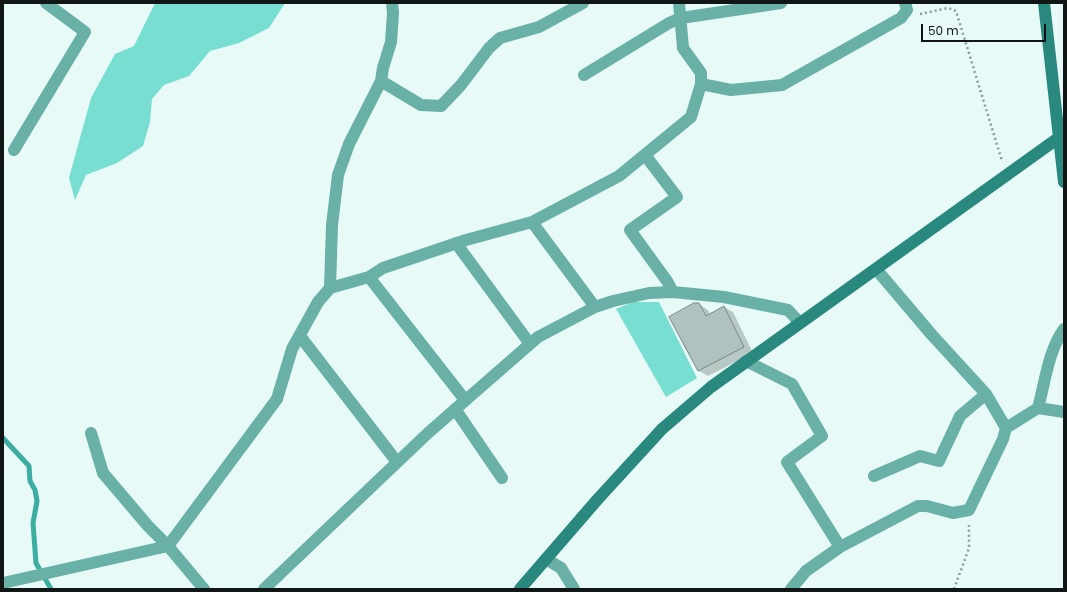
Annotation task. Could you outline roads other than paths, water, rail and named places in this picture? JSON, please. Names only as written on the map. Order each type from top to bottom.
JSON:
[{"type":"street","points":[[14,150],[86,32],[46,3]]},
{"type":"street","points":[[330,288],[332,225],[338,176],[349,144],[381,81],[382,68],[391,42],[393,13],[392,3]]},
{"type":"street","points":[[381,81],[421,105],[441,106],[461,86],[488,48],[500,38],[539,27],[583,3]]},
{"type":"street","points":[[3,583],[168,546],[277,399],[292,349],[318,302],[330,288],[368,276],[383,268],[456,244],[532,222],[619,176],[692,117],[701,84],[701,73],[682,48],[679,3]]},
{"type":"street","points":[[584,75],[669,22],[681,18],[781,3]]},
{"type":"street","points":[[1044,3],[1062,136],[1064,182]]},
{"type":"street","points":[[701,84],[731,90],[782,85],[901,18],[905,8]]},
{"type":"street","points":[[520,589],[597,500],[662,429],[710,388],[1062,136]]},
{"type":"street","points":[[645,155],[677,197],[630,230],[667,281],[673,292]]},
{"type":"street","points":[[532,222],[595,307]]},
{"type":"street","points":[[456,244],[530,344]]},
{"type":"street","points":[[876,269],[932,335],[986,394],[1006,428]]},
{"type":"street","points":[[368,276],[465,400]]},
{"type":"street","points":[[264,589],[397,462],[465,400],[538,337],[595,307],[613,301],[649,293],[673,292],[724,297],[788,310],[800,323]]},
{"type":"street","points":[[1038,408],[1051,357],[1059,336],[1064,329]]},
{"type":"street","points":[[300,336],[397,462]]},
{"type":"street","points":[[746,361],[792,384],[822,436],[787,462],[840,547]]},
{"type":"street","points":[[874,476],[920,456],[939,461],[960,416],[986,394]]},
{"type":"street","points":[[790,589],[806,570],[840,547],[918,506],[927,506],[953,513],[968,510],[1003,439],[1006,428],[1038,408],[1064,412]]},
{"type":"street","points":[[455,409],[502,478]]},
{"type":"street","points":[[91,433],[103,473],[204,589]]},
{"type":"street","points":[[546,559],[561,568],[574,589]]},
{"type":"waterway","points":[[3,438],[29,466],[30,481],[35,490],[37,501],[33,523],[36,563],[51,589]]}]
